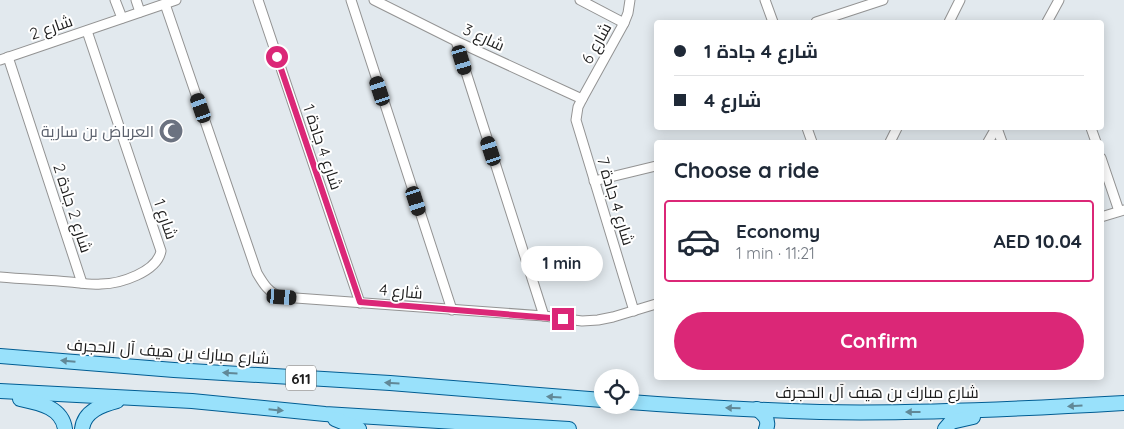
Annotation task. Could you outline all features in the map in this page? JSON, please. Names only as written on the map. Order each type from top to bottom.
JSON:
[{"type":"main road","name":"شارع مبارك بن هيف آل الحجرف","points":[[0,356],[594,399]]},
{"type":"main road","name":"611","points":[[0,390],[192,402],[325,414],[569,429]]},
{"type":"main road","points":[[0,395],[41,403],[55,410],[64,421],[65,429]]},
{"type":"main road","points":[[82,429],[82,422],[89,413],[102,405],[117,401],[192,402]]},
{"type":"main road","name":"شارع مبارك بن هيف آل الحجرف","points":[[639,402],[820,412],[926,412],[1124,403]]},
{"type":"main road","points":[[946,429],[948,424],[960,419],[1046,408]]},
{"type":"main road","points":[[757,409],[764,415],[767,421],[766,429]]},
{"type":"main road","points":[[325,414],[359,429]]},
{"type":"main road","points":[[458,429],[484,424]]},
{"type":"street","points":[[115,0],[122,18]]},
{"type":"street","points":[[136,0],[140,12],[176,0]]},
{"type":"street","name":"شارع 4 جادة 1","points":[[258,0],[360,302]]},
{"type":"street","points":[[351,0],[452,310]]},
{"type":"street","name":"شارع 3","points":[[374,0],[456,42],[582,99]]},
{"type":"street","points":[[580,0],[624,23]]},
{"type":"street","name":"شارع 6","points":[[582,99],[624,23],[630,0]]},
{"type":"street","points":[[765,0],[772,20]]},
{"type":"street","points":[[822,20],[883,0]]},
{"type":"street","points":[[950,20],[960,0]]},
{"type":"street","points":[[1049,20],[1059,0]]},
{"type":"street","name":"شارع 4","points":[[165,4],[257,273],[265,287],[273,294],[282,297],[544,316],[582,321],[613,318],[654,305]]},
{"type":"street","name":"شارع 2","points":[[4,59],[140,12]]},
{"type":"street","points":[[1052,12],[1055,20]]},
{"type":"street","name":"شارع 1","points":[[0,277],[101,284],[120,281],[145,272],[160,258],[161,251],[87,31]]},
{"type":"street","points":[[456,42],[544,316]]},
{"type":"street","name":"شارع 2 جادة 2","points":[[4,59],[82,283]]},
{"type":"street","name":"شارع 4 جادة 7","points":[[582,99],[578,107],[576,120],[634,311]]},
{"type":"street","points":[[594,181],[654,166]]},
{"type":"street","points":[[1104,166],[1122,211],[1104,216]]},
{"type":"place","name":"العرباض بن سارية","points":[[171,131]]},
{"type":"route","points":[[277,57],[360,302],[563,319]]}]
